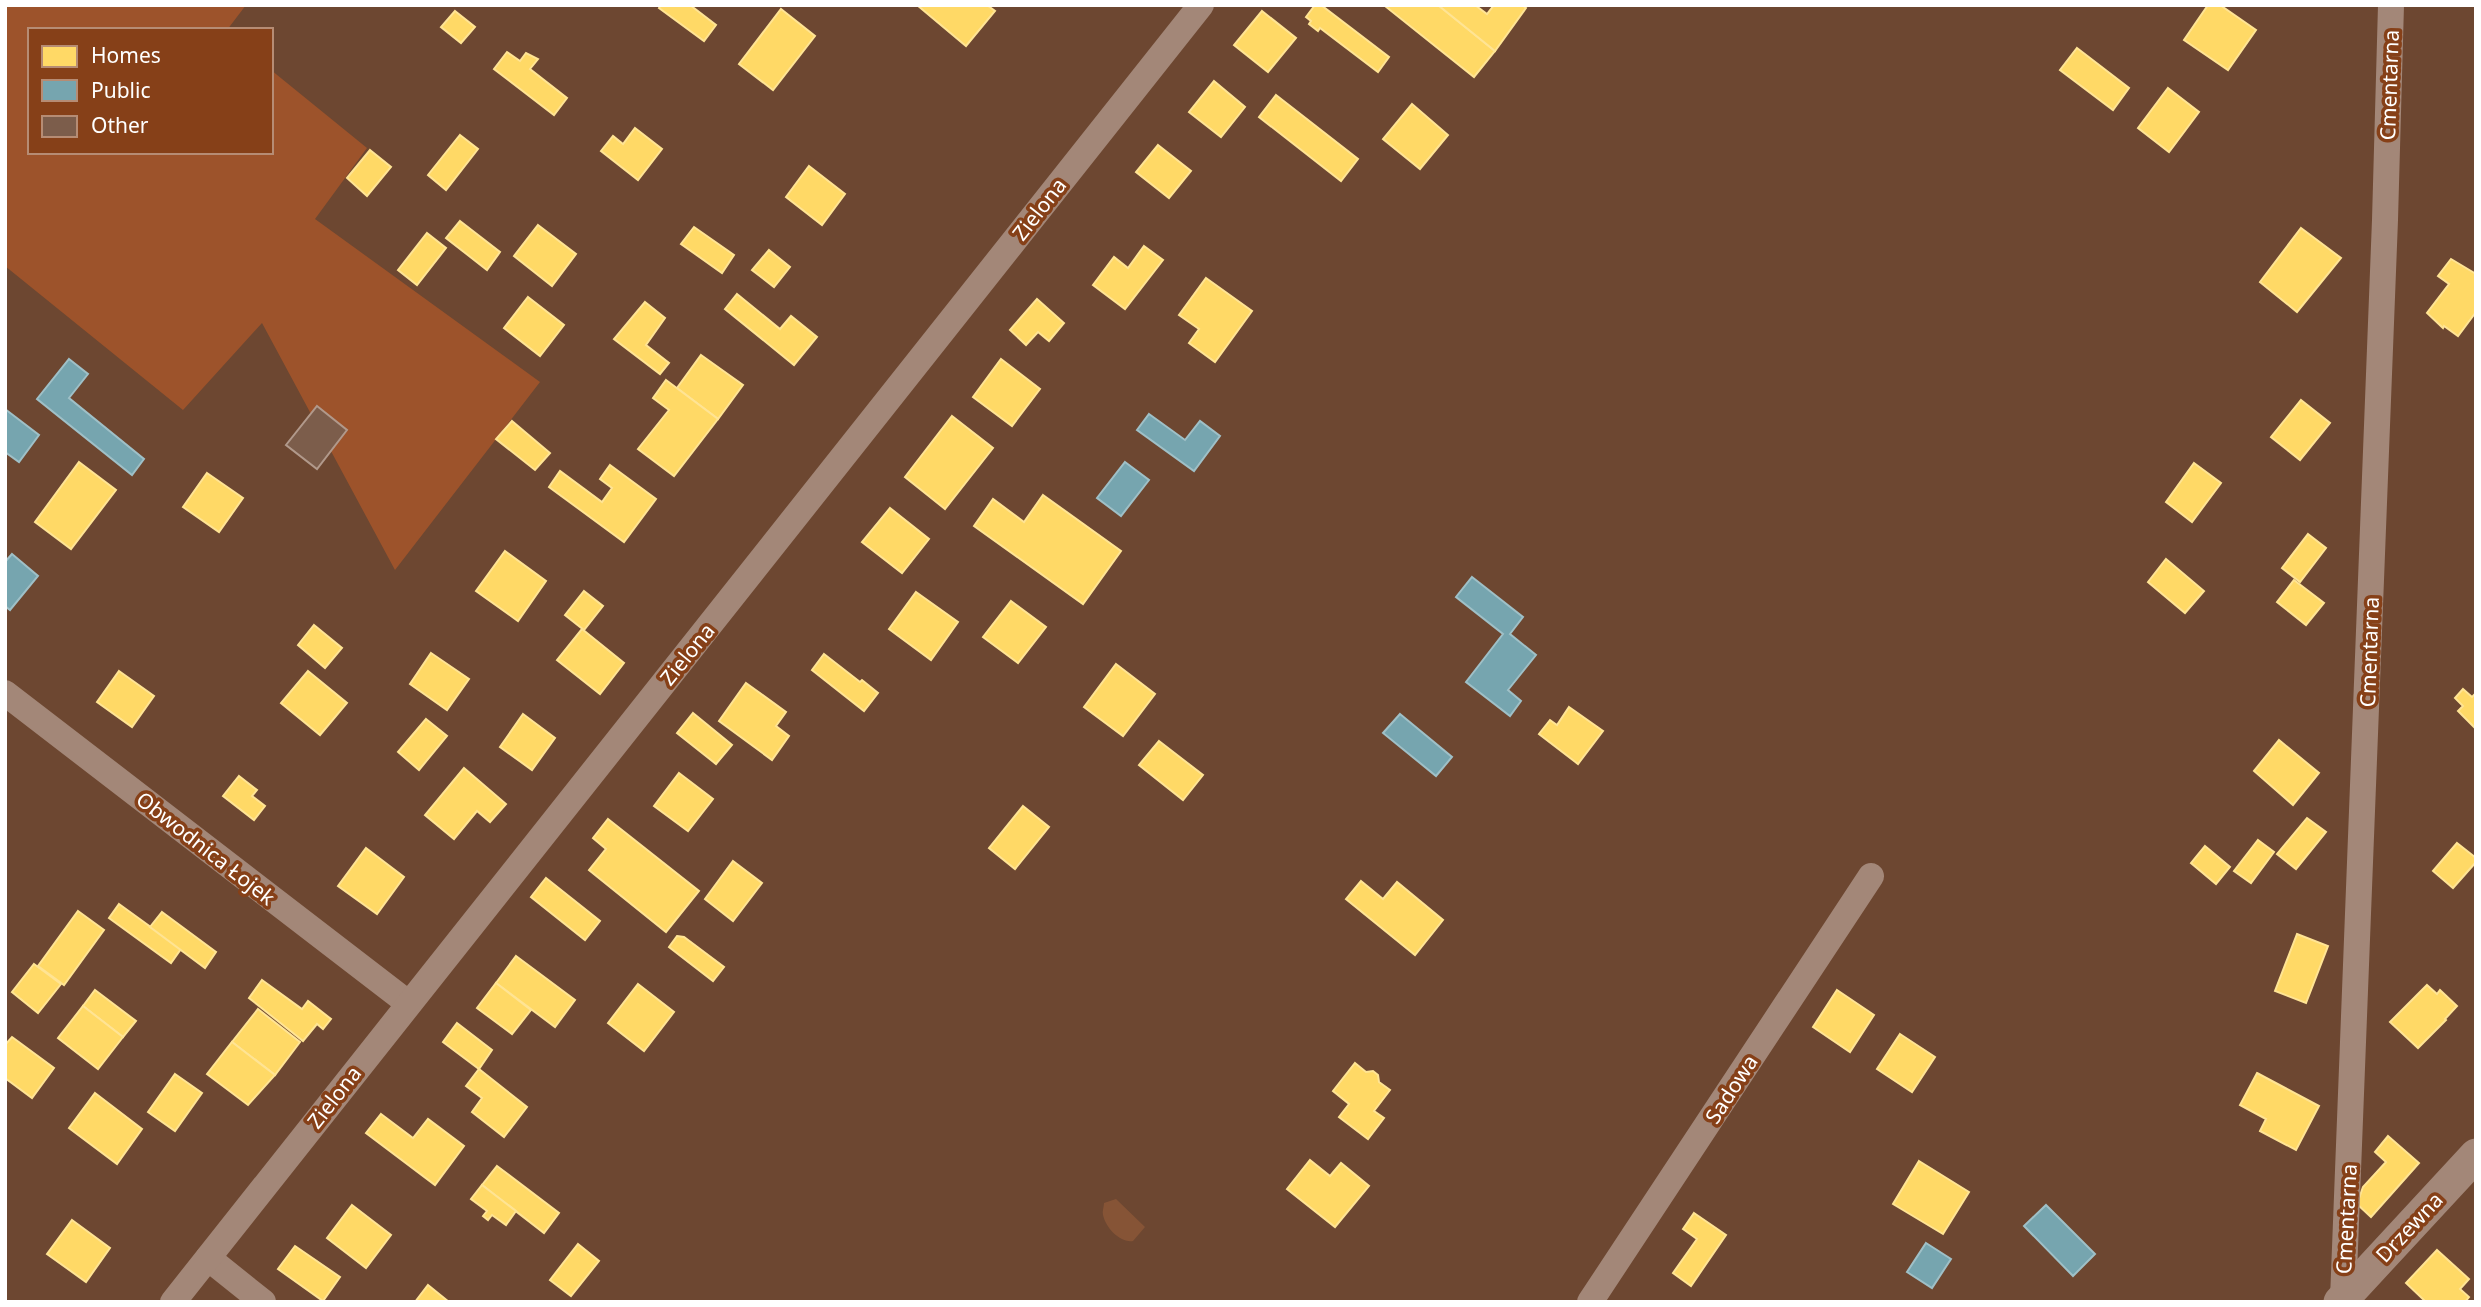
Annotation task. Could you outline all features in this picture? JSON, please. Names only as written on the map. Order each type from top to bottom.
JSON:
[{"type":"street","name":"Zielona","points":[[173,1302],[1201,5]]},
{"type":"street","name":"Cmentarna","points":[[2341,1300],[2362,844],[2391,5]]},
{"type":"street","name":"Obwodnica Łojek","points":[[5,694],[408,1003]]},
{"type":"street","name":"Sadowa","points":[[1590,1302],[1871,876]]},
{"type":"street","name":"Drzewna","points":[[2341,1300],[2476,1154]]},
{"type":"street","points":[[208,1258],[263,1302]]},
{"type":"shaded area","points":[[5,5],[246,5],[229,28],[28,28],[28,154],[273,154],[273,72],[367,148],[315,219],[540,382],[395,570],[262,323],[183,410],[5,266]]},
{"type":"shaded area","points":[[1116,1199],[1145,1227],[1133,1241],[1119,1237],[1105,1220],[1104,1203]]},
{"type":"building: Homes","points":[[661,5],[690,5],[716,25],[704,41],[659,8]]},
{"type":"building: Homes","points":[[917,5],[987,5],[995,11],[966,46]]},
{"type":"building: Homes","points":[[1315,5],[1321,5],[1389,57],[1378,72],[1320,28],[1318,31],[1309,24],[1311,21],[1306,17]]},
{"type":"building: Homes","points":[[1438,5],[1495,51],[1474,77],[1385,6]]},
{"type":"building: Homes","points":[[1438,5],[1475,5],[1487,14],[1494,5],[1522,5],[1526,8],[1495,51]]},
{"type":"building: Homes","points":[[2208,5],[2220,5],[2256,30],[2228,70],[2184,40]]},
{"type":"building: Homes","points":[[781,9],[815,36],[773,90],[739,64]]},
{"type":"building: Homes","points":[[455,11],[475,27],[461,43],[441,27]]},
{"type":"building: Homes","points":[[1262,11],[1296,38],[1268,72],[1234,45]]},
{"type":"building: Homes","points":[[2077,48],[2129,88],[2113,110],[2060,70]]},
{"type":"building: Homes","points":[[507,52],[520,61],[526,53],[538,59],[530,69],[567,98],[554,115],[494,69]]},
{"type":"building: Homes","points":[[1214,81],[1245,107],[1221,137],[1189,112]]},
{"type":"building: Homes","points":[[2168,88],[2199,112],[2169,152],[2138,128]]},
{"type":"building: Homes","points":[[1276,95],[1358,159],[1341,181],[1259,117]]},
{"type":"building: Homes","points":[[1412,104],[1448,135],[1420,169],[1383,139]]},
{"type":"building: Homes","points":[[635,128],[662,149],[638,180],[601,151],[613,136],[623,144]]},
{"type":"building: Homes","points":[[460,135],[478,149],[446,190],[428,175]]},
{"type":"building: Homes","points":[[1158,145],[1191,171],[1169,198],[1136,172]]},
{"type":"building: Homes","points":[[370,150],[391,167],[367,196],[347,178]]},
{"type":"building: Homes","points":[[809,166],[845,194],[822,225],[786,197]]},
{"type":"building: Homes","points":[[460,221],[500,252],[487,270],[446,238]]},
{"type":"building: Homes","points":[[538,225],[576,254],[552,286],[514,256]]},
{"type":"building: Homes","points":[[694,227],[734,255],[722,273],[681,244]]},
{"type":"building: Homes","points":[[2301,228],[2341,258],[2297,312],[2260,282]]},
{"type":"building: Homes","points":[[427,233],[446,248],[417,285],[398,270]]},
{"type":"building: Homes","points":[[1144,246],[1163,260],[1125,309],[1093,285],[1114,257],[1128,268]]},
{"type":"building: Homes","points":[[769,250],[790,267],[774,287],[752,270]]},
{"type":"building: Homes","points":[[2451,259],[2476,274],[2476,312],[2458,336],[2444,326],[2443,328],[2427,313],[2449,284],[2438,276]]},
{"type":"building: Homes","points":[[1206,278],[1252,311],[1215,362],[1189,343],[1199,329],[1179,315]]},
{"type":"building: Homes","points":[[737,294],[780,329],[791,316],[817,337],[794,365],[725,309]]},
{"type":"building: Homes","points":[[528,297],[564,325],[540,356],[504,328]]},
{"type":"building: Homes","points":[[1037,299],[1064,323],[1049,341],[1038,332],[1026,345],[1010,330]]},
{"type":"building: Homes","points":[[645,302],[665,318],[646,345],[669,363],[660,374],[614,339]]},
{"type":"building: Homes","points":[[701,355],[743,385],[718,419],[677,388]]},
{"type":"building: Homes","points":[[1001,359],[1040,389],[1012,426],[973,397]]},
{"type":"building: Homes","points":[[666,380],[718,419],[674,476],[638,449],[669,410],[653,398]]},
{"type":"building: Homes","points":[[2301,400],[2330,423],[2300,460],[2271,437]]},
{"type":"building: Homes","points":[[952,416],[993,448],[945,509],[905,477]]},
{"type":"building: Homes","points":[[512,421],[550,453],[535,470],[496,439]]},
{"type":"building: Homes","points":[[79,462],[116,490],[71,549],[35,522]]},
{"type":"building: Homes","points":[[2194,463],[2221,483],[2192,522],[2166,502]]},
{"type":"building: Homes","points":[[610,465],[656,499],[624,542],[549,487],[560,471],[602,502],[612,488],[600,479]]},
{"type":"building: Homes","points":[[207,473],[243,498],[219,532],[183,507]]},
{"type":"building: Homes","points":[[1043,495],[1121,551],[1083,604],[974,526],[993,499],[1024,522]]},
{"type":"building: Homes","points":[[890,508],[929,539],[902,573],[862,542]]},
{"type":"building: Homes","points":[[2308,534],[2326,548],[2300,582],[2282,568]]},
{"type":"building: Homes","points":[[505,551],[546,581],[518,621],[476,591]]},
{"type":"building: Homes","points":[[2166,559],[2204,591],[2185,613],[2148,582]]},
{"type":"building: Homes","points":[[2294,580],[2324,603],[2306,625],[2277,602]]},
{"type":"building: Homes","points":[[584,591],[603,606],[584,630],[565,615]]},
{"type":"building: Homes","points":[[916,592],[958,622],[931,660],[889,629]]},
{"type":"building: Homes","points":[[1011,601],[1046,627],[1018,663],[983,637]]},
{"type":"building: Homes","points":[[314,625],[342,648],[325,668],[298,645]]},
{"type":"building: Homes","points":[[582,629],[624,663],[600,694],[557,660]]},
{"type":"building: Homes","points":[[431,653],[469,679],[447,710],[410,684]]},
{"type":"building: Homes","points":[[824,654],[878,693],[864,711],[812,670]]},
{"type":"building: Homes","points":[[1116,664],[1155,694],[1123,736],[1084,707]]},
{"type":"building: Homes","points":[[119,671],[154,696],[132,727],[97,702]]},
{"type":"building: Homes","points":[[308,671],[347,703],[320,735],[281,703]]},
{"type":"building: Homes","points":[[746,683],[786,712],[776,726],[789,736],[772,760],[719,721]]},
{"type":"building: Homes","points":[[2463,689],[2472,697],[2476,693],[2476,729],[2458,711],[2463,706],[2455,698]]},
{"type":"building: Homes","points":[[1569,707],[1603,731],[1578,764],[1539,734],[1550,720],[1557,725]]},
{"type":"building: Homes","points":[[693,713],[732,745],[716,764],[677,733]]},
{"type":"building: Homes","points":[[523,714],[555,738],[532,770],[500,747]]},
{"type":"building: Homes","points":[[426,719],[447,736],[419,770],[398,752]]},
{"type":"building: Homes","points":[[2279,740],[2319,773],[2293,805],[2254,771]]},
{"type":"building: Homes","points":[[1159,741],[1203,775],[1183,800],[1139,765]]},
{"type":"building: Homes","points":[[464,768],[506,804],[490,822],[477,811],[454,839],[425,815]]},
{"type":"building: Homes","points":[[679,773],[713,799],[688,831],[654,806]]},
{"type":"building: Homes","points":[[239,776],[257,790],[252,796],[265,806],[254,820],[223,796]]},
{"type":"building: Homes","points":[[1023,806],[1049,827],[1015,869],[989,848]]},
{"type":"building: Homes","points":[[2307,818],[2326,832],[2296,869],[2277,854]]},
{"type":"building: Homes","points":[[608,819],[699,891],[666,932],[589,870],[606,849],[593,838]]},
{"type":"building: Homes","points":[[2258,840],[2274,852],[2251,883],[2234,871]]},
{"type":"building: Homes","points":[[2457,843],[2476,858],[2476,862],[2453,888],[2433,871]]},
{"type":"building: Homes","points":[[2205,846],[2230,867],[2216,884],[2191,863]]},
{"type":"building: Homes","points":[[366,848],[404,877],[377,914],[338,886]]},
{"type":"building: Homes","points":[[733,861],[762,883],[733,921],[705,899]]},
{"type":"building: Homes","points":[[546,878],[600,921],[585,940],[531,897]]},
{"type":"building: Homes","points":[[1361,881],[1383,899],[1397,882],[1443,920],[1415,955],[1346,899]]},
{"type":"building: Homes","points":[[119,904],[181,949],[171,963],[109,918]]},
{"type":"building: Homes","points":[[78,911],[104,930],[64,985],[38,966]]},
{"type":"building: Homes","points":[[162,912],[216,952],[205,968],[150,927]]},
{"type":"building: Homes","points":[[2297,934],[2328,946],[2306,1003],[2275,991]]},
{"type":"building: Homes","points":[[677,936],[684,937],[724,967],[713,981],[669,947]]},
{"type":"building: Homes","points":[[516,956],[575,1000],[555,1027],[496,983]]},
{"type":"building: Homes","points":[[34,964],[61,984],[38,1013],[12,992]]},
{"type":"building: Homes","points":[[262,980],[302,1009],[308,1001],[331,1019],[323,1029],[317,1024],[303,1041],[249,998]]},
{"type":"building: Homes","points":[[496,983],[531,1010],[512,1034],[477,1008]]},
{"type":"building: Homes","points":[[638,984],[674,1012],[644,1051],[608,1023]]},
{"type":"building: Homes","points":[[2427,985],[2437,994],[2440,990],[2457,1006],[2418,1048],[2390,1022]]},
{"type":"building: Homes","points":[[95,990],[136,1021],[123,1037],[83,1006]]},
{"type":"building: Homes","points":[[1837,990],[1874,1015],[1850,1052],[1813,1027]]},
{"type":"building: Homes","points":[[83,1006],[123,1037],[98,1069],[58,1038]]},
{"type":"building: Homes","points":[[258,1009],[300,1042],[275,1075],[232,1042]]},
{"type":"building: Homes","points":[[457,1023],[492,1050],[479,1069],[443,1042]]},
{"type":"building: Homes","points":[[1900,1034],[1935,1057],[1912,1092],[1877,1069]]},
{"type":"building: Homes","points":[[12,1037],[54,1068],[32,1098],[5,1078],[5,1045]]},
{"type":"building: Homes","points":[[232,1042],[275,1075],[248,1105],[207,1074]]},
{"type":"building: Homes","points":[[1355,1063],[1366,1072],[1373,1071],[1378,1075],[1379,1082],[1390,1090],[1374,1111],[1384,1118],[1368,1139],[1339,1117],[1349,1104],[1333,1091]]},
{"type":"building: Homes","points":[[479,1069],[527,1107],[504,1137],[472,1112],[482,1098],[466,1086]]},
{"type":"building: Homes","points":[[2257,1073],[2319,1106],[2296,1150],[2260,1131],[2266,1119],[2240,1105]]},
{"type":"building: Homes","points":[[175,1074],[202,1093],[175,1131],[148,1112]]},
{"type":"building: Homes","points":[[95,1093],[142,1129],[117,1164],[69,1128]]},
{"type":"building: Homes","points":[[381,1114],[413,1138],[428,1119],[464,1146],[435,1185],[366,1133]]},
{"type":"building: Homes","points":[[2388,1136],[2419,1163],[2371,1217],[2357,1204],[2363,1187],[2386,1162],[2375,1152]]},
{"type":"building: Homes","points":[[1310,1160],[1330,1176],[1341,1163],[1369,1186],[1335,1227],[1287,1189]]},
{"type":"building: Homes","points":[[1919,1161],[1969,1192],[1943,1234],[1893,1204]]},
{"type":"building: Homes","points":[[497,1166],[559,1213],[544,1233],[482,1185]]},
{"type":"building: Homes","points":[[482,1185],[516,1211],[506,1225],[492,1215],[488,1220],[483,1216],[487,1211],[471,1199]]},
{"type":"building: Homes","points":[[352,1205],[391,1235],[366,1268],[327,1238]]},
{"type":"building: Homes","points":[[1694,1213],[1726,1235],[1691,1286],[1673,1273],[1697,1239],[1683,1229]]},
{"type":"building: Homes","points":[[72,1220],[110,1248],[86,1282],[47,1254]]},
{"type":"building: Homes","points":[[578,1244],[599,1261],[571,1296],[550,1280]]},
{"type":"building: Homes","points":[[295,1246],[340,1277],[323,1301],[278,1269]]},
{"type":"building: Homes","points":[[2437,1250],[2469,1279],[2460,1289],[2469,1297],[2465,1302],[2426,1302],[2406,1283]]},
{"type":"building: Homes","points":[[428,1285],[449,1302],[415,1302]]},
{"type":"building: Public","points":[[69,359],[88,374],[69,398],[144,459],[132,475],[37,399]]},
{"type":"building: Public","points":[[5,409],[39,435],[19,462],[5,452]]},
{"type":"building: Public","points":[[1149,414],[1185,440],[1200,421],[1220,436],[1194,471],[1137,430]]},
{"type":"building: Public","points":[[1125,462],[1149,480],[1121,516],[1097,498]]},
{"type":"building: Public","points":[[12,554],[38,576],[10,610],[5,606],[5,562]]},
{"type":"building: Public","points":[[1472,577],[1523,617],[1510,634],[1536,655],[1508,690],[1521,701],[1510,716],[1466,682],[1503,634],[1456,597]]},
{"type":"building: Public","points":[[1400,714],[1452,757],[1436,776],[1383,733]]},
{"type":"building: Public","points":[[2046,1205],[2095,1254],[2073,1276],[2024,1226]]},
{"type":"building: Public","points":[[1926,1243],[1951,1259],[1932,1288],[1907,1272]]},
{"type":"building: Other","points":[[317,406],[347,430],[317,469],[286,445]]}]
